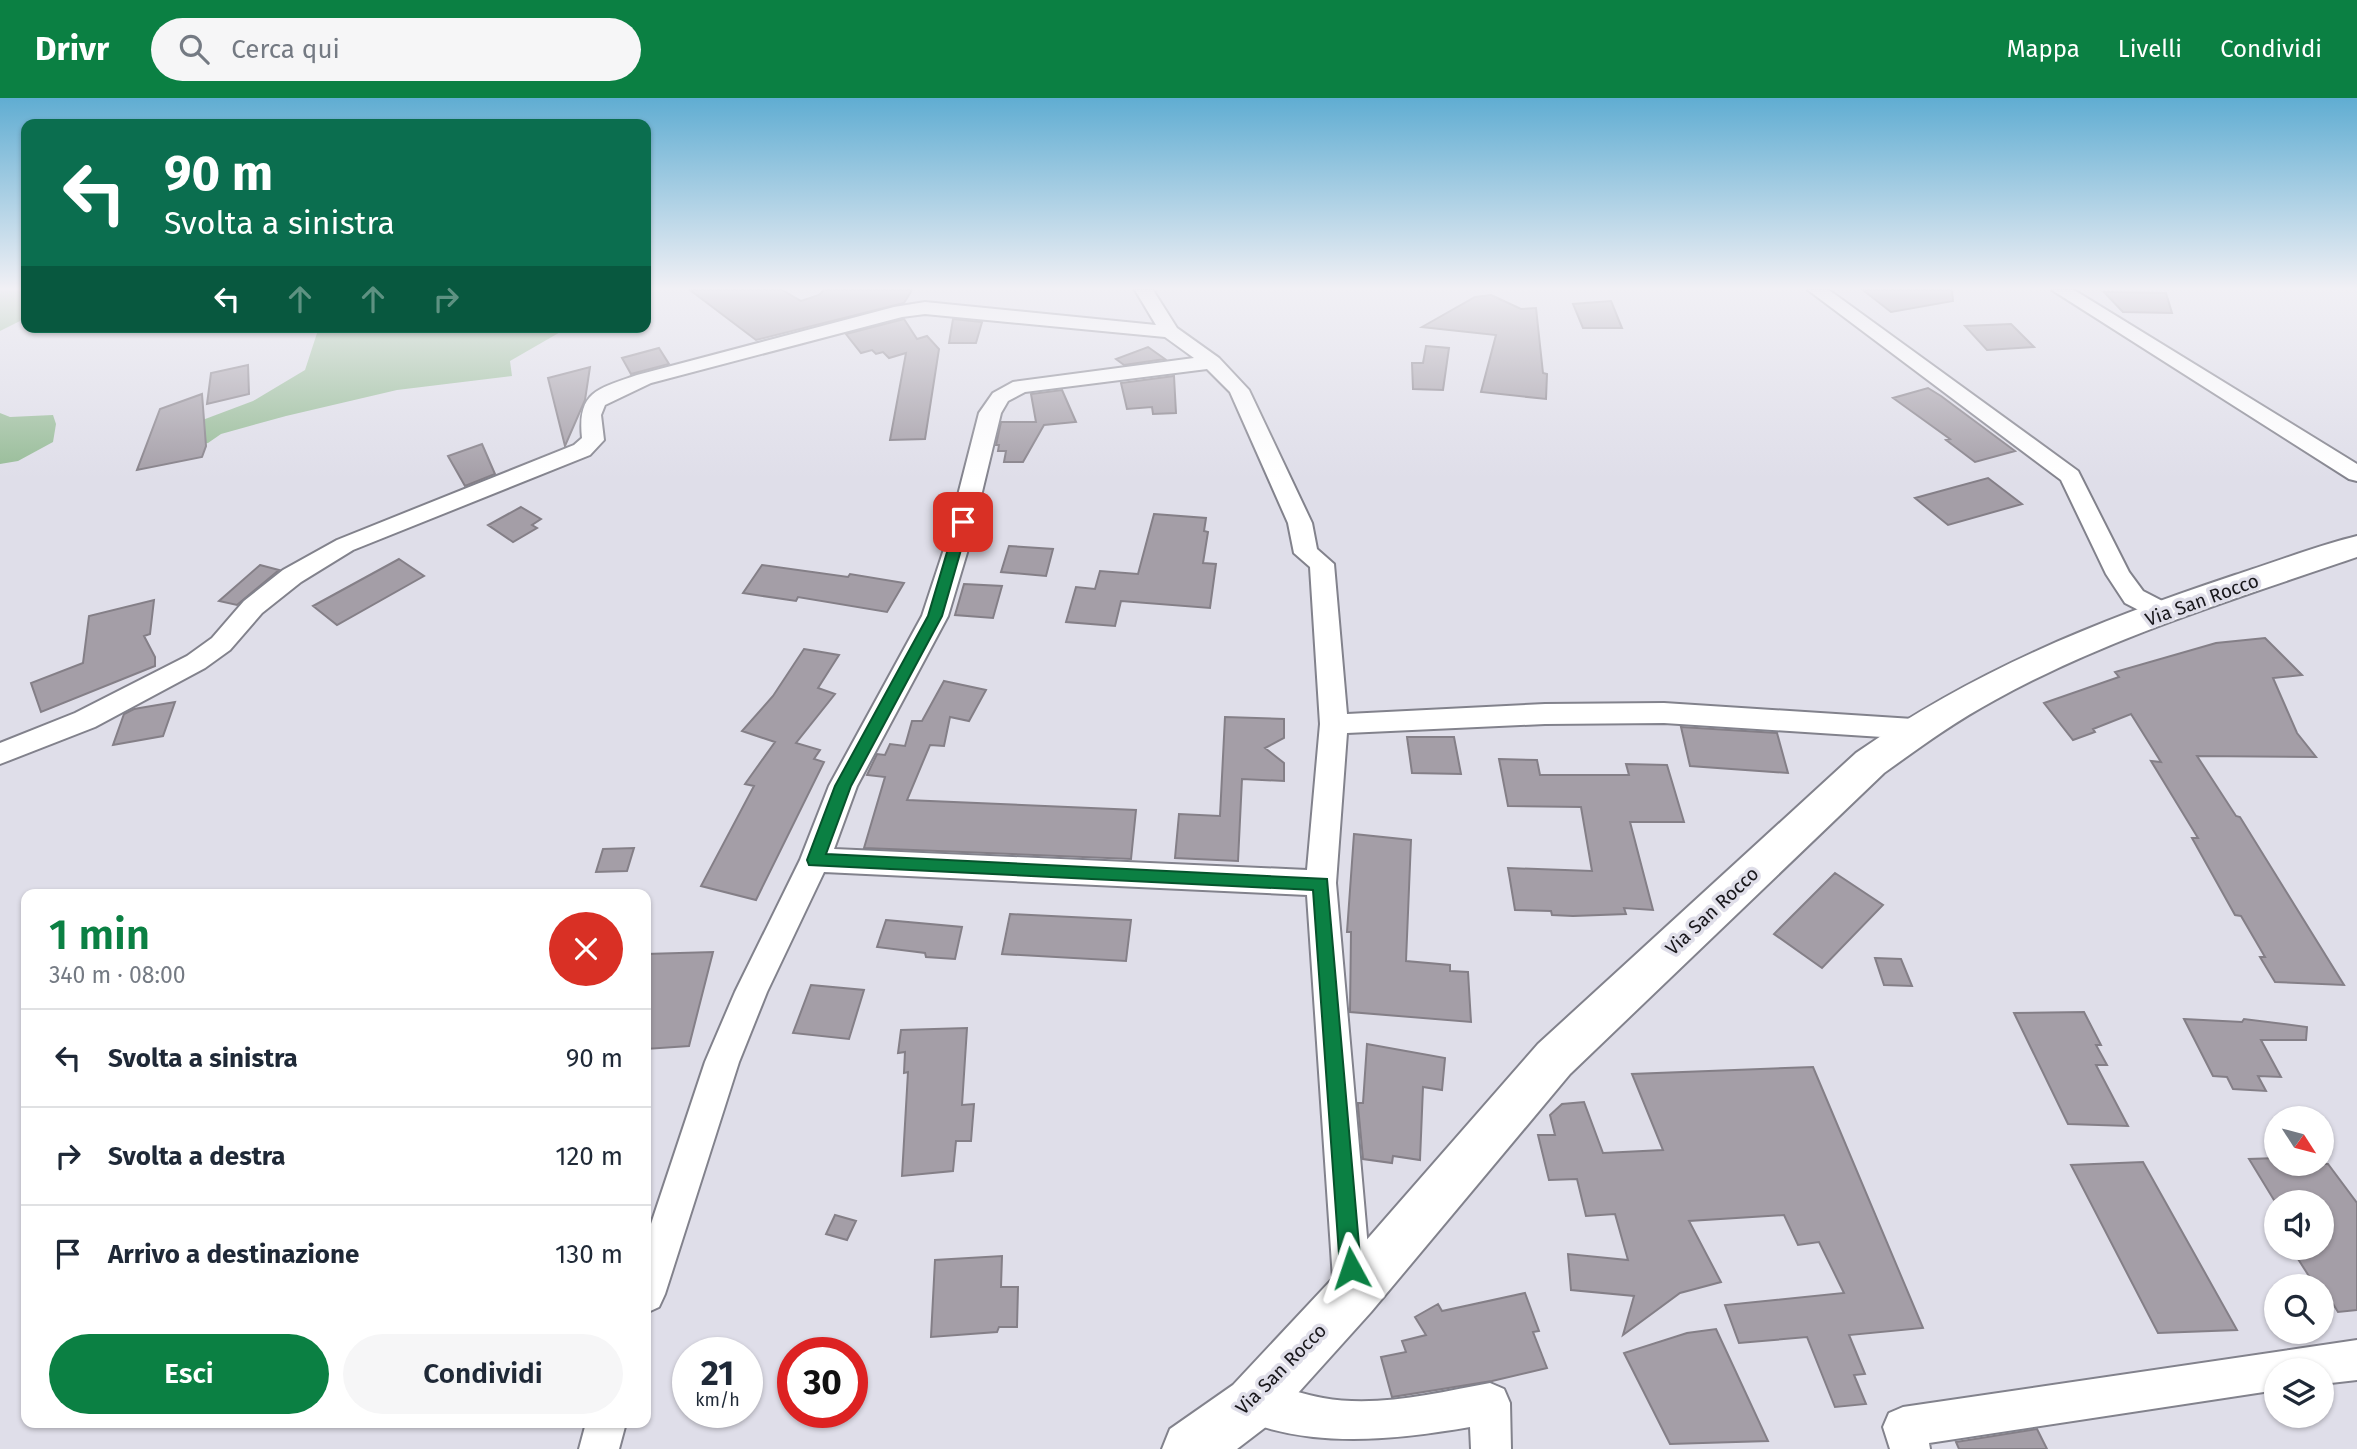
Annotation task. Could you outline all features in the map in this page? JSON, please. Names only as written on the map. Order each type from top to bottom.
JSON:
[{"type":"street","points":[[0,754],[85,720],[195,662],[221,644],[253,607],[292,576],[345,545],[582,450],[593,440],[590,415],[596,402],[613,391],[644,379],[740,353]]},
{"type":"street","points":[[1199,353],[1239,390],[1300,523],[1307,553],[1322,564],[1334,724],[1321,884],[1330,1027],[1353,1294]]},
{"type":"street","points":[[1903,353],[2070,475],[2118,574],[2134,597],[2163,612]]},
{"type":"street","points":[[2163,353],[2357,474]]},
{"type":"street","points":[[651,1279],[722,1062],[751,992],[815,860],[843,786],[935,616],[957,546],[990,413],[1000,397],[1020,386],[1042,381],[1212,362]]},
{"type":"street","name":"Via San Rocco","points":[[1190,1449],[1252,1404],[1353,1294],[1554,1059],[1859,773],[1913,729],[2036,664],[2163,612],[2357,546]]},
{"type":"street","points":[[1334,724],[1545,714],[1664,713],[1913,729]]},
{"type":"street","points":[[815,860],[1321,884]]},
{"type":"street","points":[[2334,1363],[2357,1360]]},
{"type":"street","points":[[1910,1449],[1903,1427],[2264,1372]]},
{"type":"street","points":[[1252,1404],[1327,1419],[1401,1419],[1490,1403],[1492,1449]]},
{"type":"street","points":[[599,1449],[605,1428]]},
{"type":"green space","points":[[311,353],[524,353],[510,361],[512,376],[397,390],[221,434],[208,443],[170,448],[168,433],[253,401],[305,370]]},
{"type":"green space","points":[[0,413],[10,417],[53,415],[56,424],[53,442],[18,461],[0,464]]},
{"type":"building","points":[[640,353],[662,353],[669,364],[631,374],[622,358]]},
{"type":"building","points":[[884,353],[906,353],[889,358]]},
{"type":"building","points":[[906,353],[938,353],[925,439],[890,440]]},
{"type":"building","points":[[1132,353],[1157,353],[1165,359],[1124,365],[1116,359]]},
{"type":"building","points":[[1425,353],[1448,353],[1443,390],[1413,389],[1412,363],[1423,363]]},
{"type":"building","points":[[1491,353],[1541,353],[1543,373],[1547,374],[1546,399],[1481,392]]},
{"type":"building","points":[[248,365],[249,394],[207,404],[211,373]]},
{"type":"building","points":[[590,367],[585,400],[565,446],[548,378]]},
{"type":"building","points":[[1174,376],[1176,413],[1153,414],[1152,407],[1127,409],[1121,383]]},
{"type":"building","points":[[1928,388],[2015,451],[1975,462],[1946,440],[1950,439],[1893,398]]},
{"type":"building","points":[[1062,390],[1076,422],[1044,425],[1023,462],[1004,462],[1006,451],[998,451],[999,445],[996,445],[1001,422],[1036,422],[1031,394]]},
{"type":"building","points":[[202,394],[206,446],[202,457],[137,470],[160,409]]},
{"type":"building","points":[[482,444],[495,474],[465,486],[448,456]]},
{"type":"building","points":[[1988,478],[2022,504],[1948,525],[1915,498]]},
{"type":"building","points":[[521,507],[541,519],[532,525],[537,528],[513,542],[488,525]]},
{"type":"building","points":[[1154,514],[1206,518],[1204,531],[1208,532],[1203,563],[1216,564],[1210,608],[1121,601],[1115,626],[1066,622],[1076,587],[1095,589],[1100,571],[1138,574]]},
{"type":"building","points":[[1009,546],[1053,549],[1046,576],[1001,572]]},
{"type":"building","points":[[399,559],[424,576],[337,625],[313,606]]},
{"type":"building","points":[[260,565],[279,570],[237,605],[219,601]]},
{"type":"building","points":[[762,565],[848,577],[850,574],[904,583],[887,612],[798,597],[796,601],[743,593]]},
{"type":"building","points":[[964,584],[1002,586],[993,618],[955,615]]},
{"type":"building","points":[[154,600],[150,634],[144,636],[155,657],[155,666],[41,712],[31,683],[83,663],[89,616]]},
{"type":"building","points":[[2265,638],[2302,675],[2273,678],[2297,733],[2316,757],[2197,756],[2236,816],[2240,817],[2344,985],[2275,982],[2260,957],[2265,957],[2241,916],[2235,915],[2192,838],[2198,838],[2151,761],[2161,762],[2131,714],[2073,740],[2044,703],[2119,677],[2115,672],[2216,643]]},
{"type":"building","points":[[804,649],[839,655],[818,688],[835,694],[796,743],[820,750],[814,759],[824,762],[756,900],[701,886],[754,786],[745,784],[775,742],[742,731],[773,696]]},
{"type":"building","points":[[944,681],[986,690],[969,721],[950,717],[944,746],[930,745],[907,800],[1136,810],[1131,859],[864,848],[885,777],[867,775],[877,754],[885,755],[890,744],[905,746],[912,721],[922,721]]},
{"type":"building","points":[[175,702],[163,736],[113,745],[124,714],[134,709]]},
{"type":"building","points":[[1225,717],[1284,719],[1284,738],[1265,748],[1284,763],[1284,781],[1242,779],[1238,861],[1175,858],[1179,814],[1220,816]]},
{"type":"building","points":[[1681,727],[1777,733],[1788,773],[1690,766]]},
{"type":"building","points":[[1407,737],[1454,737],[1461,774],[1412,773]]},
{"type":"building","points":[[1499,759],[1537,760],[1540,775],[1629,775],[1626,764],[1667,765],[1684,822],[1630,822],[1653,910],[1624,908],[1626,914],[1573,916],[1552,915],[1551,911],[1515,910],[1508,868],[1592,871],[1581,807],[1508,806]]},
{"type":"building","points":[[1354,834],[1411,840],[1406,961],[1450,965],[1450,971],[1468,972],[1471,1022],[1350,1012],[1351,932],[1347,932]]},
{"type":"building","points":[[634,848],[627,871],[596,872],[603,849]]},
{"type":"building","points":[[1835,873],[1883,905],[1822,968],[1774,934]]},
{"type":"building","points":[[1010,914],[1131,920],[1126,961],[1002,954]]},
{"type":"building","points":[[886,920],[962,927],[955,959],[926,957],[925,953],[877,947]]},
{"type":"building","points":[[713,952],[689,1046],[651,1049],[651,954]]},
{"type":"building","points":[[1875,958],[1901,959],[1912,986],[1884,985]]},
{"type":"building","points":[[811,985],[864,990],[849,1039],[793,1033]]},
{"type":"building","points":[[2084,1012],[2101,1045],[2096,1045],[2107,1065],[2096,1065],[2128,1126],[2068,1124],[2014,1013]]},
{"type":"building","points":[[2184,1019],[2242,1022],[2244,1019],[2307,1027],[2306,1040],[2261,1040],[2281,1077],[2258,1076],[2266,1091],[2233,1089],[2227,1077],[2213,1076]]},
{"type":"building","points":[[967,1028],[962,1105],[974,1104],[971,1141],[956,1141],[953,1171],[902,1176],[908,1072],[904,1073],[905,1052],[898,1053],[901,1030]]},
{"type":"building","points":[[1367,1044],[1445,1058],[1442,1090],[1423,1087],[1420,1160],[1393,1156],[1392,1163],[1363,1159],[1358,1103],[1363,1103]]},
{"type":"building","points":[[1813,1067],[1923,1328],[1849,1335],[1865,1374],[1854,1375],[1866,1404],[1835,1407],[1807,1337],[1739,1343],[1725,1305],[1844,1293],[1819,1242],[1798,1245],[1784,1215],[1689,1221],[1721,1282],[1680,1293],[1623,1335],[1634,1296],[1571,1290],[1568,1254],[1628,1260],[1615,1214],[1586,1216],[1577,1179],[1549,1180],[1538,1135],[1555,1135],[1550,1115],[1562,1104],[1584,1102],[1603,1153],[1663,1150],[1632,1074]]},
{"type":"building","points":[[2264,1158],[2264,1176],[2334,1176],[2334,1172],[2357,1203],[2357,1310],[2338,1312],[2334,1306],[2334,1274],[2308,1274],[2299,1260],[2334,1260],[2334,1190],[2268,1190],[2249,1159]]},
{"type":"building","points":[[2143,1162],[2237,1330],[2158,1333],[2071,1165]]},
{"type":"building","points":[[835,1215],[856,1221],[847,1240],[826,1234]]},
{"type":"building","points":[[1002,1256],[1001,1287],[1018,1287],[1017,1327],[999,1327],[997,1332],[931,1337],[935,1260]]},
{"type":"building","points":[[1525,1293],[1539,1331],[1533,1332],[1547,1368],[1492,1381],[1392,1397],[1381,1357],[1406,1352],[1402,1341],[1426,1335],[1415,1317],[1438,1304],[1442,1311]]},
{"type":"building","points":[[1716,1329],[1768,1441],[1670,1444],[1624,1353],[1687,1333]]},
{"type":"building","points":[[2037,1429],[2047,1449],[1959,1449],[1956,1442]]},
{"type":"route","points":[[963,522],[935,616],[843,786],[815,860],[1321,884],[1330,1027],[1351,1268]]}]
